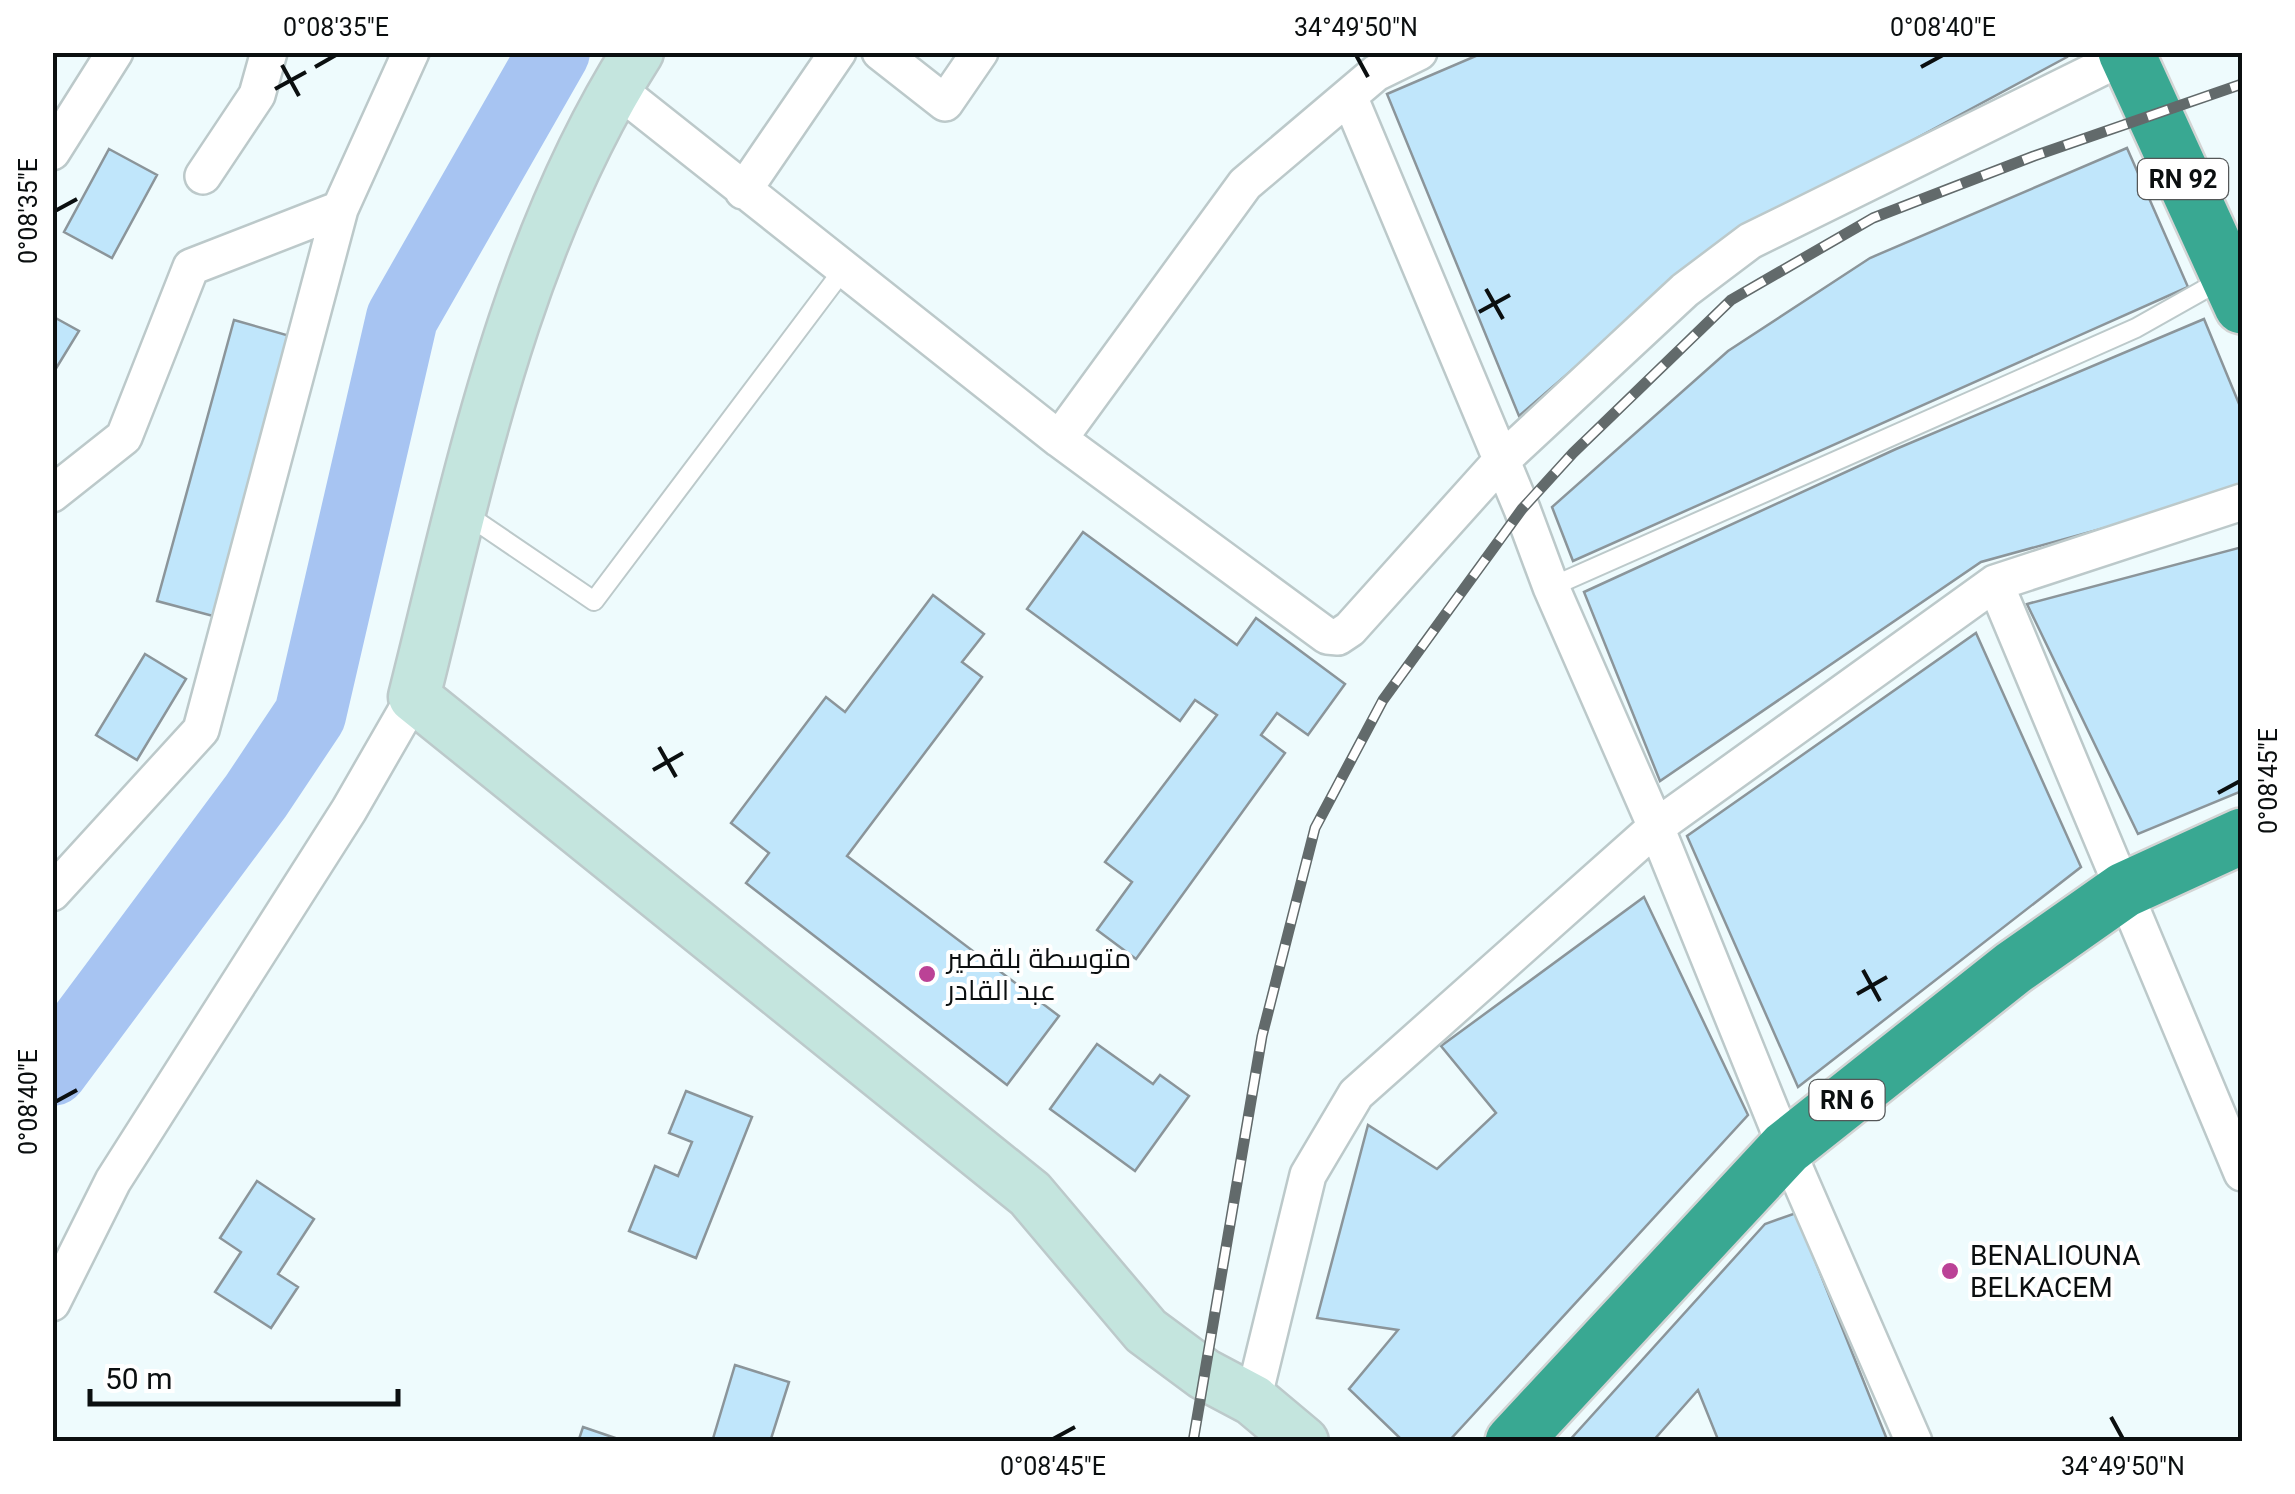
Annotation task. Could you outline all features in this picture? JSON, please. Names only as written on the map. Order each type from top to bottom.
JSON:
[{"type":"highway","name":"RN 92","points":[[2126,54],[2238,284]]},
{"type":"highway","name":"RN 6","points":[[1513,1442],[1786,1148],[2013,968],[2124,890],[2242,836]]},
{"type":"street","points":[[52,152],[116,52]]},
{"type":"street","points":[[203,176],[256,95],[269,52]]},
{"type":"street","points":[[52,893],[201,730],[340,209],[411,52]]},
{"type":"street","points":[[743,192],[838,52]]},
{"type":"street","points":[[880,52],[946,103],[980,52]]},
{"type":"street","points":[[1059,439],[1245,184],[1376,74],[1418,52]]},
{"type":"street","points":[[52,1304],[113,1181],[349,810],[414,697],[508,341],[545,238],[627,70],[743,192],[1059,439],[1327,636],[1338,637],[1350,629],[1500,462],[1685,290],[1750,241],[2126,54]]},
{"type":"street","points":[[1349,96],[1786,1148],[1914,1442]]},
{"type":"street","points":[[52,494],[124,438],[192,266],[340,209]]},
{"type":"street","points":[[1253,1400],[1308,1175],[1356,1094],[1656,828],[1995,584],[2242,502]]},
{"type":"street","points":[[1995,584],[2242,1173]]},
{"type":"street","points":[[414,697],[1030,1194],[1146,1332],[1204,1374],[1253,1400],[1303,1442]]},
{"type":"lane","points":[[461,511],[594,601],[842,270]]},
{"type":"lane","points":[[1552,588],[2238,284]]},
{"type":"building","points":[[1485,52],[2065,52],[2067,57],[1713,248],[1519,416],[1387,94]]},
{"type":"building","points":[[2127,148],[2188,287],[1573,561],[1552,507],[1728,351],[1870,258]]},
{"type":"building","points":[[109,149],[157,175],[112,258],[64,232]]},
{"type":"building","points":[[52,316],[79,331],[52,375]]},
{"type":"building","points":[[2204,319],[2242,411],[2242,490],[1981,562],[1660,781],[1584,592],[1896,449]]},
{"type":"building","points":[[234,320],[290,336],[213,616],[157,601]]},
{"type":"building","points":[[1083,532],[1237,645],[1256,618],[1345,684],[1308,735],[1277,713],[1261,735],[1285,753],[1136,959],[1097,930],[1132,882],[1105,862],[1217,715],[1195,700],[1180,721],[1027,609]]},
{"type":"building","points":[[2242,547],[2242,791],[2138,834],[2027,604]]},
{"type":"building","points":[[933,595],[984,634],[962,662],[982,677],[847,856],[1059,1016],[1007,1085],[746,883],[769,853],[731,823],[826,697],[845,712]]},
{"type":"building","points":[[1976,633],[2081,867],[1798,1087],[1687,836]]},
{"type":"building","points":[[145,654],[186,679],[137,760],[96,735]]},
{"type":"building","points":[[1644,897],[1748,1115],[1448,1442],[1404,1442],[1349,1389],[1398,1330],[1317,1318],[1368,1125],[1437,1169],[1496,1113],[1441,1046]]},
{"type":"building","points":[[1097,1044],[1153,1084],[1160,1075],[1189,1096],[1135,1171],[1050,1109]]},
{"type":"building","points":[[686,1091],[752,1117],[696,1258],[629,1231],[655,1166],[678,1176],[692,1142],[669,1133]]},
{"type":"building","points":[[257,1181],[314,1219],[278,1274],[298,1287],[271,1328],[215,1292],[241,1252],[220,1238]]},
{"type":"building","points":[[1796,1213],[1888,1442],[1719,1442],[1698,1390],[1652,1442],[1568,1442],[1765,1224]]},
{"type":"building","points":[[735,1365],[789,1382],[770,1442],[712,1442]]},
{"type":"building","points":[[583,1427],[627,1442],[578,1442]]},
{"type":"waterway","points":[[52,1070],[256,796],[310,715],[402,318],[554,52]]},
{"type":"railway","points":[[1193,1442],[1262,1036],[1315,828],[1383,700],[1522,509],[1573,453],[1731,300],[1873,218],[2034,156],[2242,84]]},
{"type":"place","name":"متوسطة بلقصير عبد القادر","points":[[927,974]]},
{"type":"place","name":"BENALIOUNA BELKACEM","points":[[1950,1271]]}]
